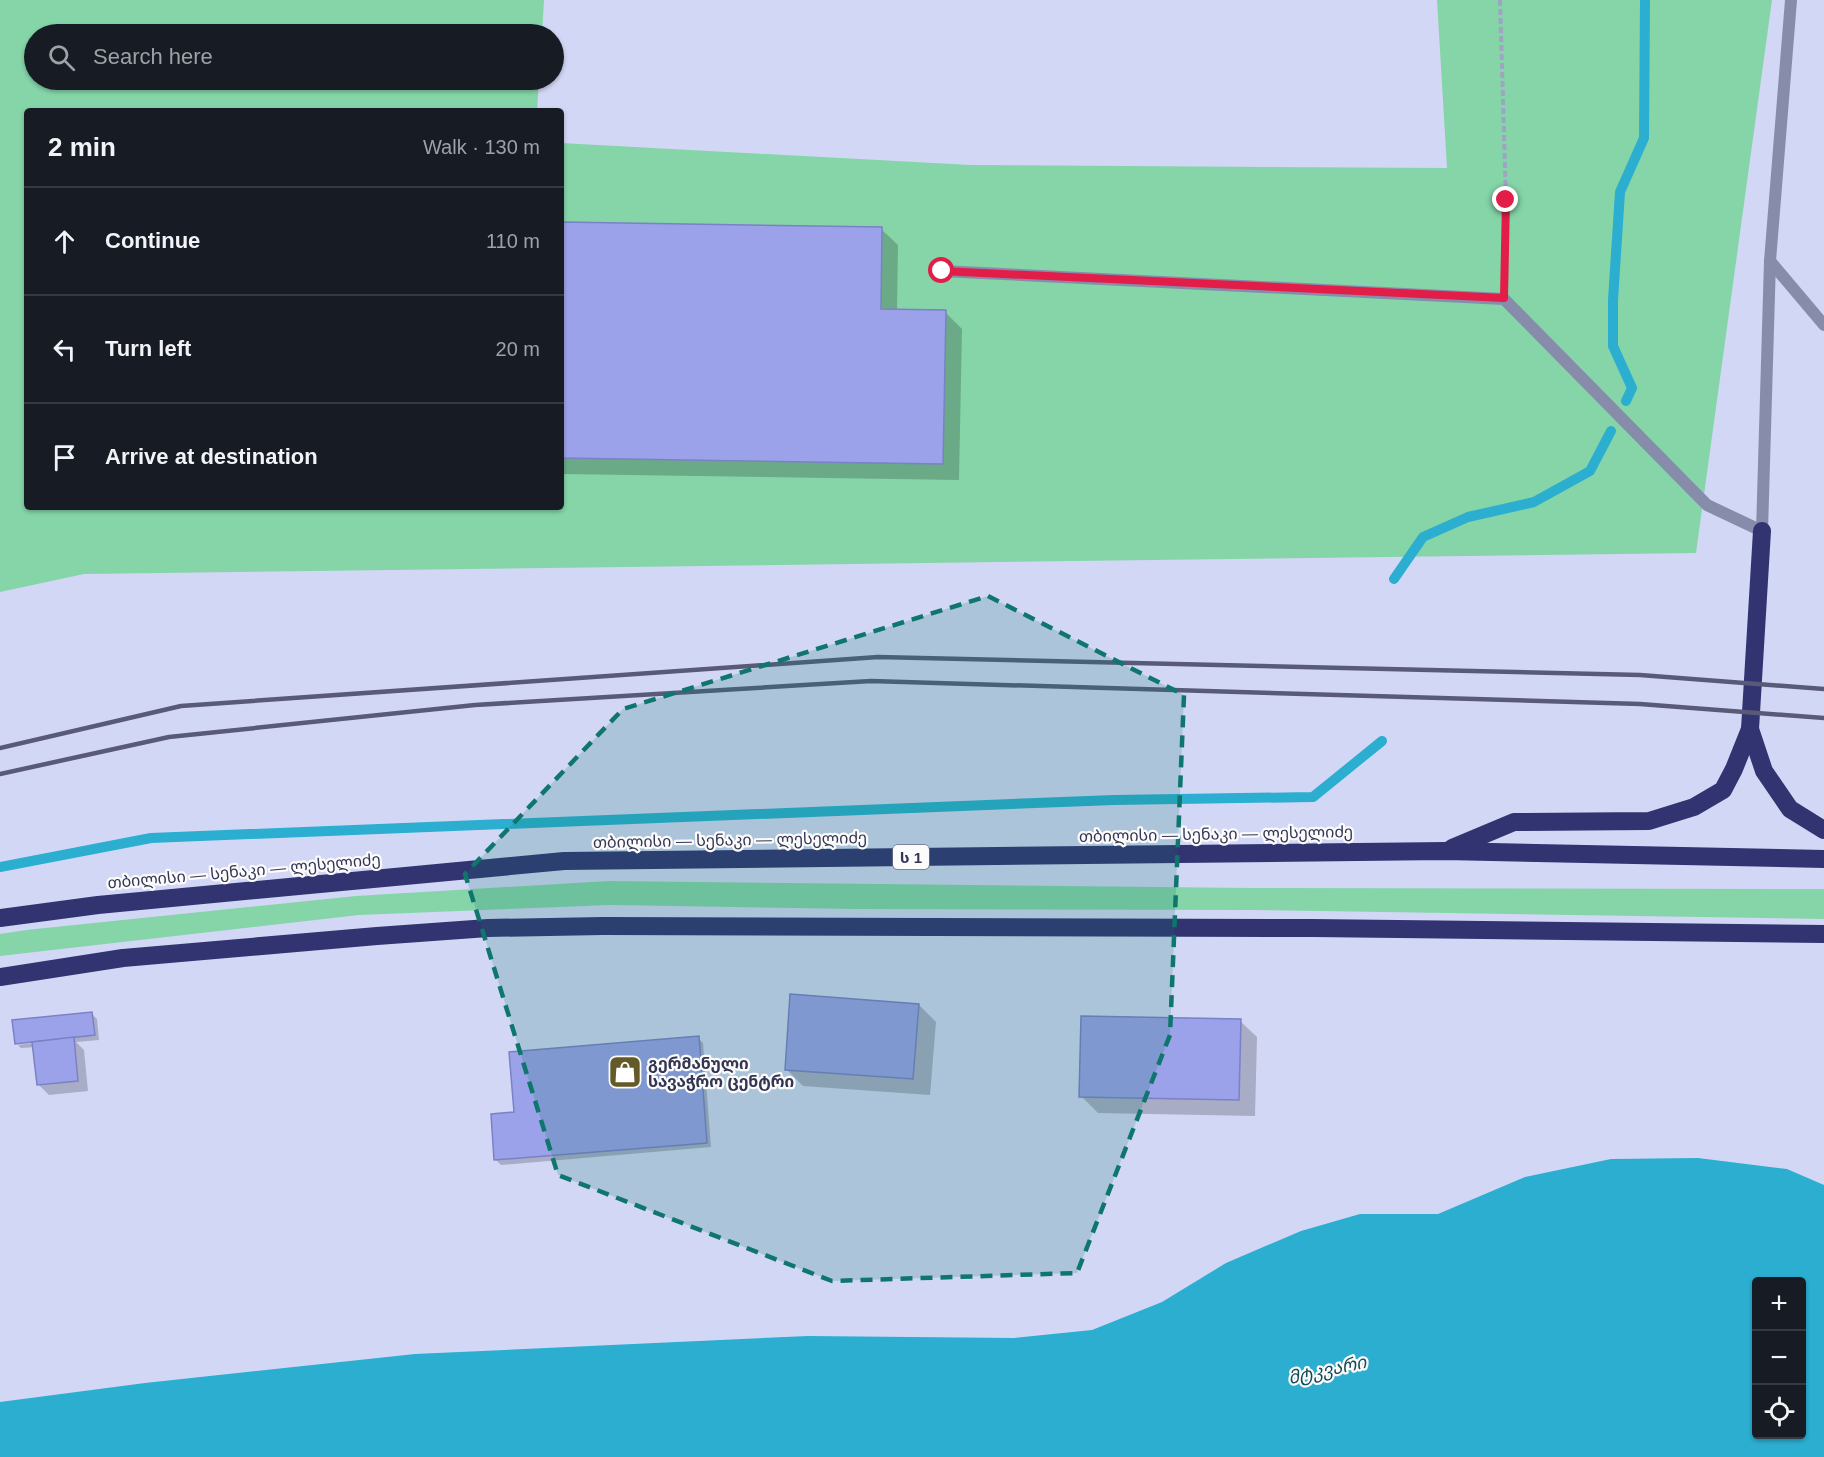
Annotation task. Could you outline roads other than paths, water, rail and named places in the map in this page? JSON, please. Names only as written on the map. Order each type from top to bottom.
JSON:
[{"type":"highway","points":[[1445,852],[1514,822],[1649,820],[1694,807],[1723,790],[1734,770],[1750,729],[1762,531]]},
{"type":"highway","points":[[1750,729],[1764,771],[1790,809],[1824,830]]},
{"type":"highway","name":"თბილისი — სენაკი — ლესელიძე","points":[[0,918],[110,904],[564,861],[1445,852],[1824,859]]},
{"type":"highway","points":[[0,977],[123,958],[488,928],[591,926],[1312,928],[1824,934]]},
{"type":"street","points":[[942,271],[1504,298],[1707,505],[1762,531],[1770,261],[1791,0]]},
{"type":"street","points":[[1770,261],[1824,325]]},
{"type":"water","name":"მტკვარი","points":[[1698,1158],[1787,1169],[1824,1185],[1824,1457],[0,1457],[0,1402],[145,1383],[415,1354],[808,1336],[1014,1338],[1092,1330],[1162,1302],[1226,1263],[1301,1231],[1360,1214],[1438,1214],[1525,1177],[1611,1159]]},
{"type":"waterway","points":[[1626,401],[1632,388],[1613,346],[1613,300],[1620,192],[1644,138],[1645,0]]},
{"type":"waterway","points":[[1394,579],[1423,537],[1468,517],[1534,502],[1590,471],[1611,431]]},
{"type":"waterway","points":[[0,867],[151,838],[1114,800],[1313,797],[1382,741]]},
{"type":"railway","points":[[0,748],[181,706],[878,657],[1640,675],[1824,689]]},
{"type":"railway","points":[[0,774],[169,737],[475,705],[871,681],[1640,704],[1824,718]]},
{"type":"place","name":"გერმანული სავაჭრო ცენტრი","points":[[625,1072]]}]
